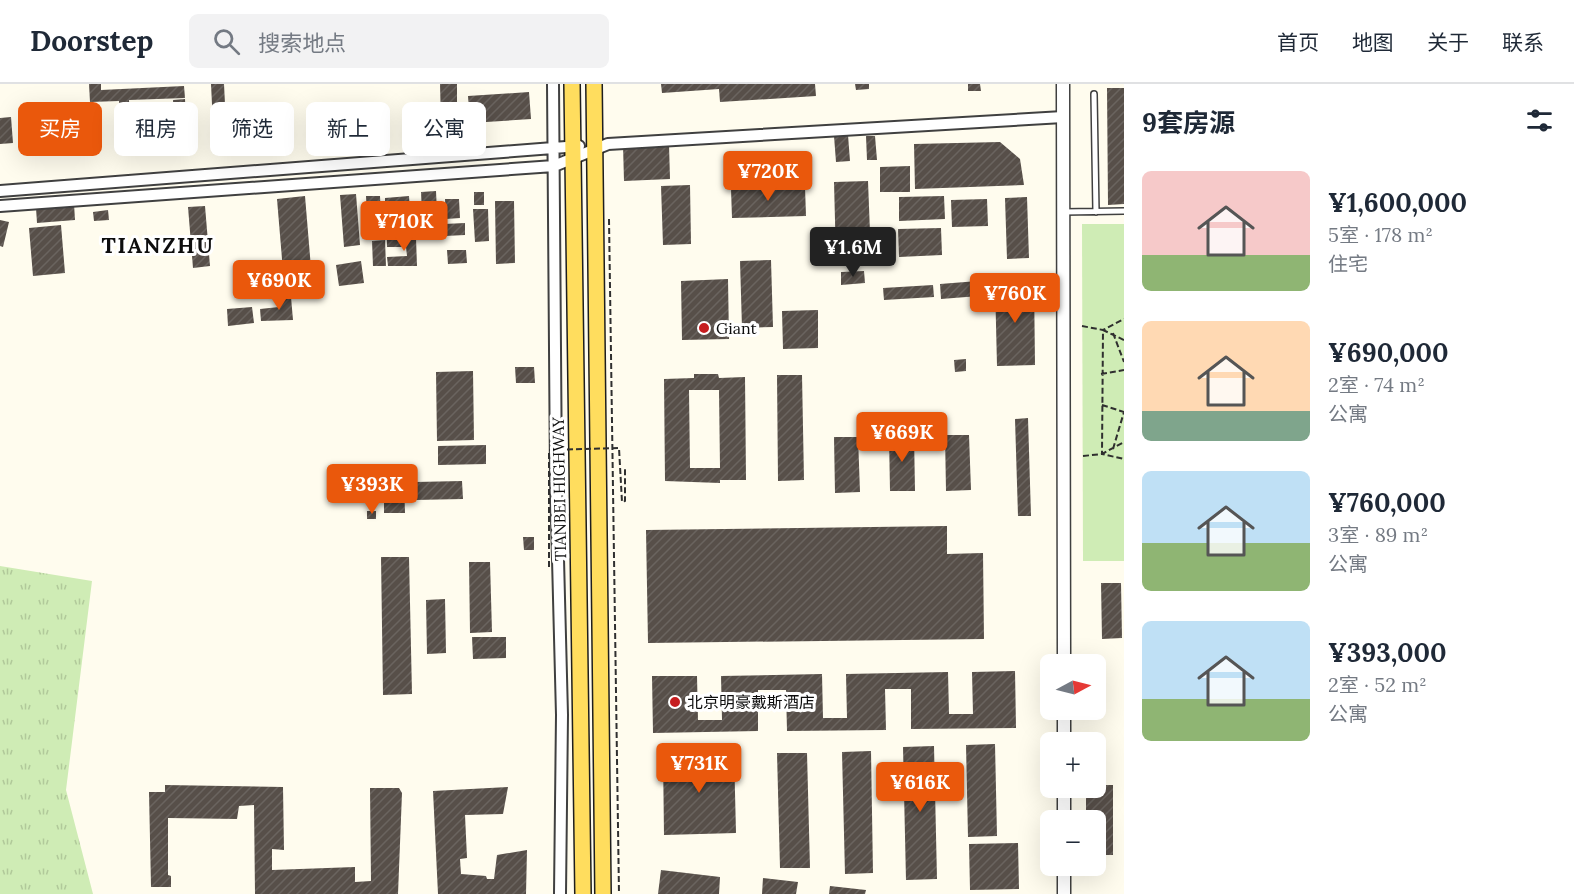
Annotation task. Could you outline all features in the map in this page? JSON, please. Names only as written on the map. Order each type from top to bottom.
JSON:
[{"type":"main road","name":"TIANBEI HIGHWAY","points":[[572,84],[583,894]]},
{"type":"main road","points":[[594,84],[603,894]]},
{"type":"street","points":[[553,84],[556,493],[562,715],[560,894]]},
{"type":"street","points":[[1063,84],[1064,654]]},
{"type":"street","points":[[0,206],[554,166],[573,153],[608,144],[1063,117]]},
{"type":"street","points":[[0,191],[554,149],[573,153]]},
{"type":"street","points":[[1064,876],[1064,894]]},
{"type":"lane","points":[[1094,94],[1096,212]]},
{"type":"lane","points":[[1063,212],[1124,211]]},
{"type":"path","points":[[609,216],[619,894]]},
{"type":"path","points":[[1103,330],[1124,320]]},
{"type":"path","points":[[1082,326],[1113,333],[1124,340]]},
{"type":"path","points":[[1102,454],[1103,330]]},
{"type":"path","points":[[1113,333],[1124,362]]},
{"type":"path","points":[[1101,374],[1124,370]]},
{"type":"path","points":[[1102,405],[1124,412],[1113,449]]},
{"type":"path","points":[[1083,456],[1102,454],[1124,442]]},
{"type":"path","points":[[549,567],[549,450],[619,448],[622,502],[625,501],[625,467]]},
{"type":"path","points":[[1102,454],[1124,459]]},
{"type":"green space","points":[[1082,224],[1124,224],[1124,561],[1083,561]]},
{"type":"green space","points":[[0,566],[92,581],[66,790],[93,894],[0,894]]},
{"type":"building","points":[[89,84],[101,84],[101,90],[184,86],[185,98],[90,102]]},
{"type":"building","points":[[211,84],[224,84],[225,102],[212,102]]},
{"type":"building","points":[[440,84],[457,84],[457,102],[440,102]]},
{"type":"building","points":[[661,84],[815,84],[816,96],[720,102],[719,89],[662,93]]},
{"type":"building","points":[[855,84],[869,84],[869,89],[856,90]]},
{"type":"building","points":[[968,84],[980,84],[981,91],[968,91]]},
{"type":"building","points":[[1107,88],[1124,88],[1124,204],[1108,205]]},
{"type":"building","points":[[529,92],[531,119],[486,122],[486,102],[468,102],[468,96]]},
{"type":"building","points":[[185,99],[185,102],[173,102],[173,100]]},
{"type":"building","points":[[11,117],[13,143],[0,144],[0,118]]},
{"type":"building","points":[[848,135],[850,161],[836,162],[834,136]]},
{"type":"building","points":[[866,136],[875,136],[877,160],[867,160]]},
{"type":"building","points":[[1000,142],[1020,159],[1024,185],[915,189],[914,144]]},
{"type":"building","points":[[669,144],[670,179],[624,181],[623,145]]},
{"type":"building","points":[[910,166],[910,192],[880,192],[880,167]]},
{"type":"building","points":[[868,181],[871,258],[836,259],[834,182]]},
{"type":"building","points":[[690,185],[691,244],[663,245],[661,186]]},
{"type":"building","points":[[805,187],[806,216],[732,218],[731,189]]},
{"type":"building","points":[[436,191],[438,233],[423,234],[421,192]]},
{"type":"building","points":[[474,192],[484,192],[484,205],[474,205]]},
{"type":"building","points":[[356,194],[360,245],[344,247],[340,195]]},
{"type":"building","points":[[305,196],[311,268],[283,271],[277,199]]},
{"type":"building","points":[[366,196],[380,196],[382,235],[368,236]]},
{"type":"building","points":[[409,196],[410,211],[385,212],[385,198]]},
{"type":"building","points":[[944,196],[945,219],[899,221],[899,197]]},
{"type":"building","points":[[1027,197],[1029,258],[1007,259],[1005,198]]},
{"type":"building","points":[[445,199],[459,199],[460,218],[446,219]]},
{"type":"building","points":[[987,199],[988,226],[952,227],[951,200]]},
{"type":"building","points":[[495,201],[514,201],[515,263],[496,264]]},
{"type":"building","points":[[74,204],[75,220],[37,223],[36,208]]},
{"type":"building","points":[[205,206],[210,266],[193,268],[188,207]]},
{"type":"building","points":[[473,209],[488,209],[489,241],[475,242]]},
{"type":"building","points":[[108,210],[109,220],[94,221],[93,212]]},
{"type":"building","points":[[415,218],[416,234],[387,235],[386,220]]},
{"type":"building","points":[[0,220],[9,222],[3,247],[0,246]]},
{"type":"building","points":[[465,223],[465,235],[445,236],[444,224]]},
{"type":"building","points":[[61,225],[65,273],[33,276],[29,228]]},
{"type":"building","points":[[941,228],[942,255],[899,257],[898,229]]},
{"type":"building","points":[[416,238],[417,266],[388,266],[387,257],[407,256],[406,247],[387,247],[387,239]]},
{"type":"building","points":[[385,240],[386,266],[373,266],[372,241]]},
{"type":"building","points":[[447,250],[466,250],[467,263],[448,264]]},
{"type":"building","points":[[771,260],[773,327],[742,328],[740,261]]},
{"type":"building","points":[[361,261],[364,283],[339,286],[336,265]]},
{"type":"building","points":[[864,271],[865,283],[841,285],[841,272]]},
{"type":"building","points":[[728,279],[729,339],[682,340],[681,281]]},
{"type":"building","points":[[978,281],[979,296],[941,299],[940,284]]},
{"type":"building","points":[[1034,282],[1035,365],[997,366],[995,283]]},
{"type":"building","points":[[933,285],[934,297],[884,300],[883,288]]},
{"type":"building","points":[[291,297],[293,320],[261,321],[260,309],[279,307],[278,298]]},
{"type":"building","points":[[252,307],[254,323],[228,326],[227,309]]},
{"type":"building","points":[[818,310],[818,348],[783,349],[782,311]]},
{"type":"building","points":[[966,359],[966,371],[955,372],[954,360]]},
{"type":"building","points":[[515,367],[534,367],[535,383],[516,383]]},
{"type":"building","points":[[473,371],[474,440],[437,441],[436,372]]},
{"type":"building","points":[[694,374],[718,374],[719,378],[745,377],[746,480],[720,480],[720,483],[665,481],[664,379],[694,378]],"holes":[[[689,390],[719,390],[720,468],[690,468]]]},
{"type":"building","points":[[777,375],[802,375],[804,480],[778,481]]},
{"type":"building","points":[[1028,418],[1031,516],[1018,516],[1015,419]]},
{"type":"building","points":[[914,435],[915,491],[890,491],[889,436]]},
{"type":"building","points":[[945,435],[969,435],[971,490],[946,491]]},
{"type":"building","points":[[834,437],[858,437],[860,492],[835,493]]},
{"type":"building","points":[[486,445],[486,464],[438,465],[438,446]]},
{"type":"building","points":[[384,481],[404,481],[405,513],[384,513]]},
{"type":"building","points":[[462,481],[463,499],[415,500],[415,482]]},
{"type":"building","points":[[347,484],[364,484],[364,502],[347,502]]},
{"type":"building","points":[[367,511],[376,511],[376,519],[367,519]]},
{"type":"building","points":[[947,526],[947,554],[983,553],[984,639],[648,643],[646,530]]},
{"type":"building","points":[[523,537],[534,537],[534,550],[524,550]]},
{"type":"building","points":[[381,557],[409,557],[412,694],[383,695]]},
{"type":"building","points":[[469,562],[490,562],[492,632],[470,633]]},
{"type":"building","points":[[1101,583],[1121,583],[1122,638],[1102,639]]},
{"type":"building","points":[[445,599],[446,653],[427,654],[426,600]]},
{"type":"building","points":[[472,637],[506,637],[506,658],[473,659]]},
{"type":"building","name":"北京明豪戴斯酒店","points":[[1015,671],[1016,728],[911,729],[911,689],[885,689],[886,730],[787,731],[786,690],[758,690],[758,731],[653,733],[652,676],[697,676],[698,720],[722,720],[721,676],[822,674],[823,718],[847,718],[846,674],[948,672],[949,714],[973,714],[972,672]]},
{"type":"building","points":[[995,744],[997,836],[968,837],[966,745]]},
{"type":"building","points":[[934,746],[937,879],[906,880],[903,747]]},
{"type":"building","points":[[871,751],[873,873],[845,874],[842,752]]},
{"type":"building","points":[[734,752],[736,833],[664,835],[663,754]]},
{"type":"building","points":[[777,753],[807,753],[810,868],[780,868]]},
{"type":"building","points":[[165,785],[283,787],[284,850],[272,849],[272,870],[355,867],[355,882],[371,881],[370,788],[399,788],[402,793],[398,894],[255,894],[254,805],[239,806],[237,819],[168,818],[168,875],[171,876],[171,887],[151,887],[149,792],[165,792]]},
{"type":"building","points":[[1106,785],[1113,785],[1113,855],[1106,855],[1106,810],[1086,810],[1086,798],[1106,798]]},
{"type":"building","points":[[508,787],[503,814],[465,815],[467,858],[460,859],[461,874],[494,879],[497,855],[527,850],[526,894],[438,894],[433,791]]},
{"type":"building","points":[[1018,843],[1019,889],[970,890],[969,844]]},
{"type":"building","points":[[661,870],[720,877],[719,894],[658,894]]},
{"type":"building","points":[[763,878],[798,882],[796,894],[762,894]]},
{"type":"building","points":[[830,886],[866,890],[865,894],[829,894]]},
{"type":"place","name":"Giant","points":[[704,328]]},
{"type":"place","name":"北京明豪戴斯酒店","points":[[675,702]]},
{"type":"district","name":"TIANZHU","points":[[158,245]]}]
